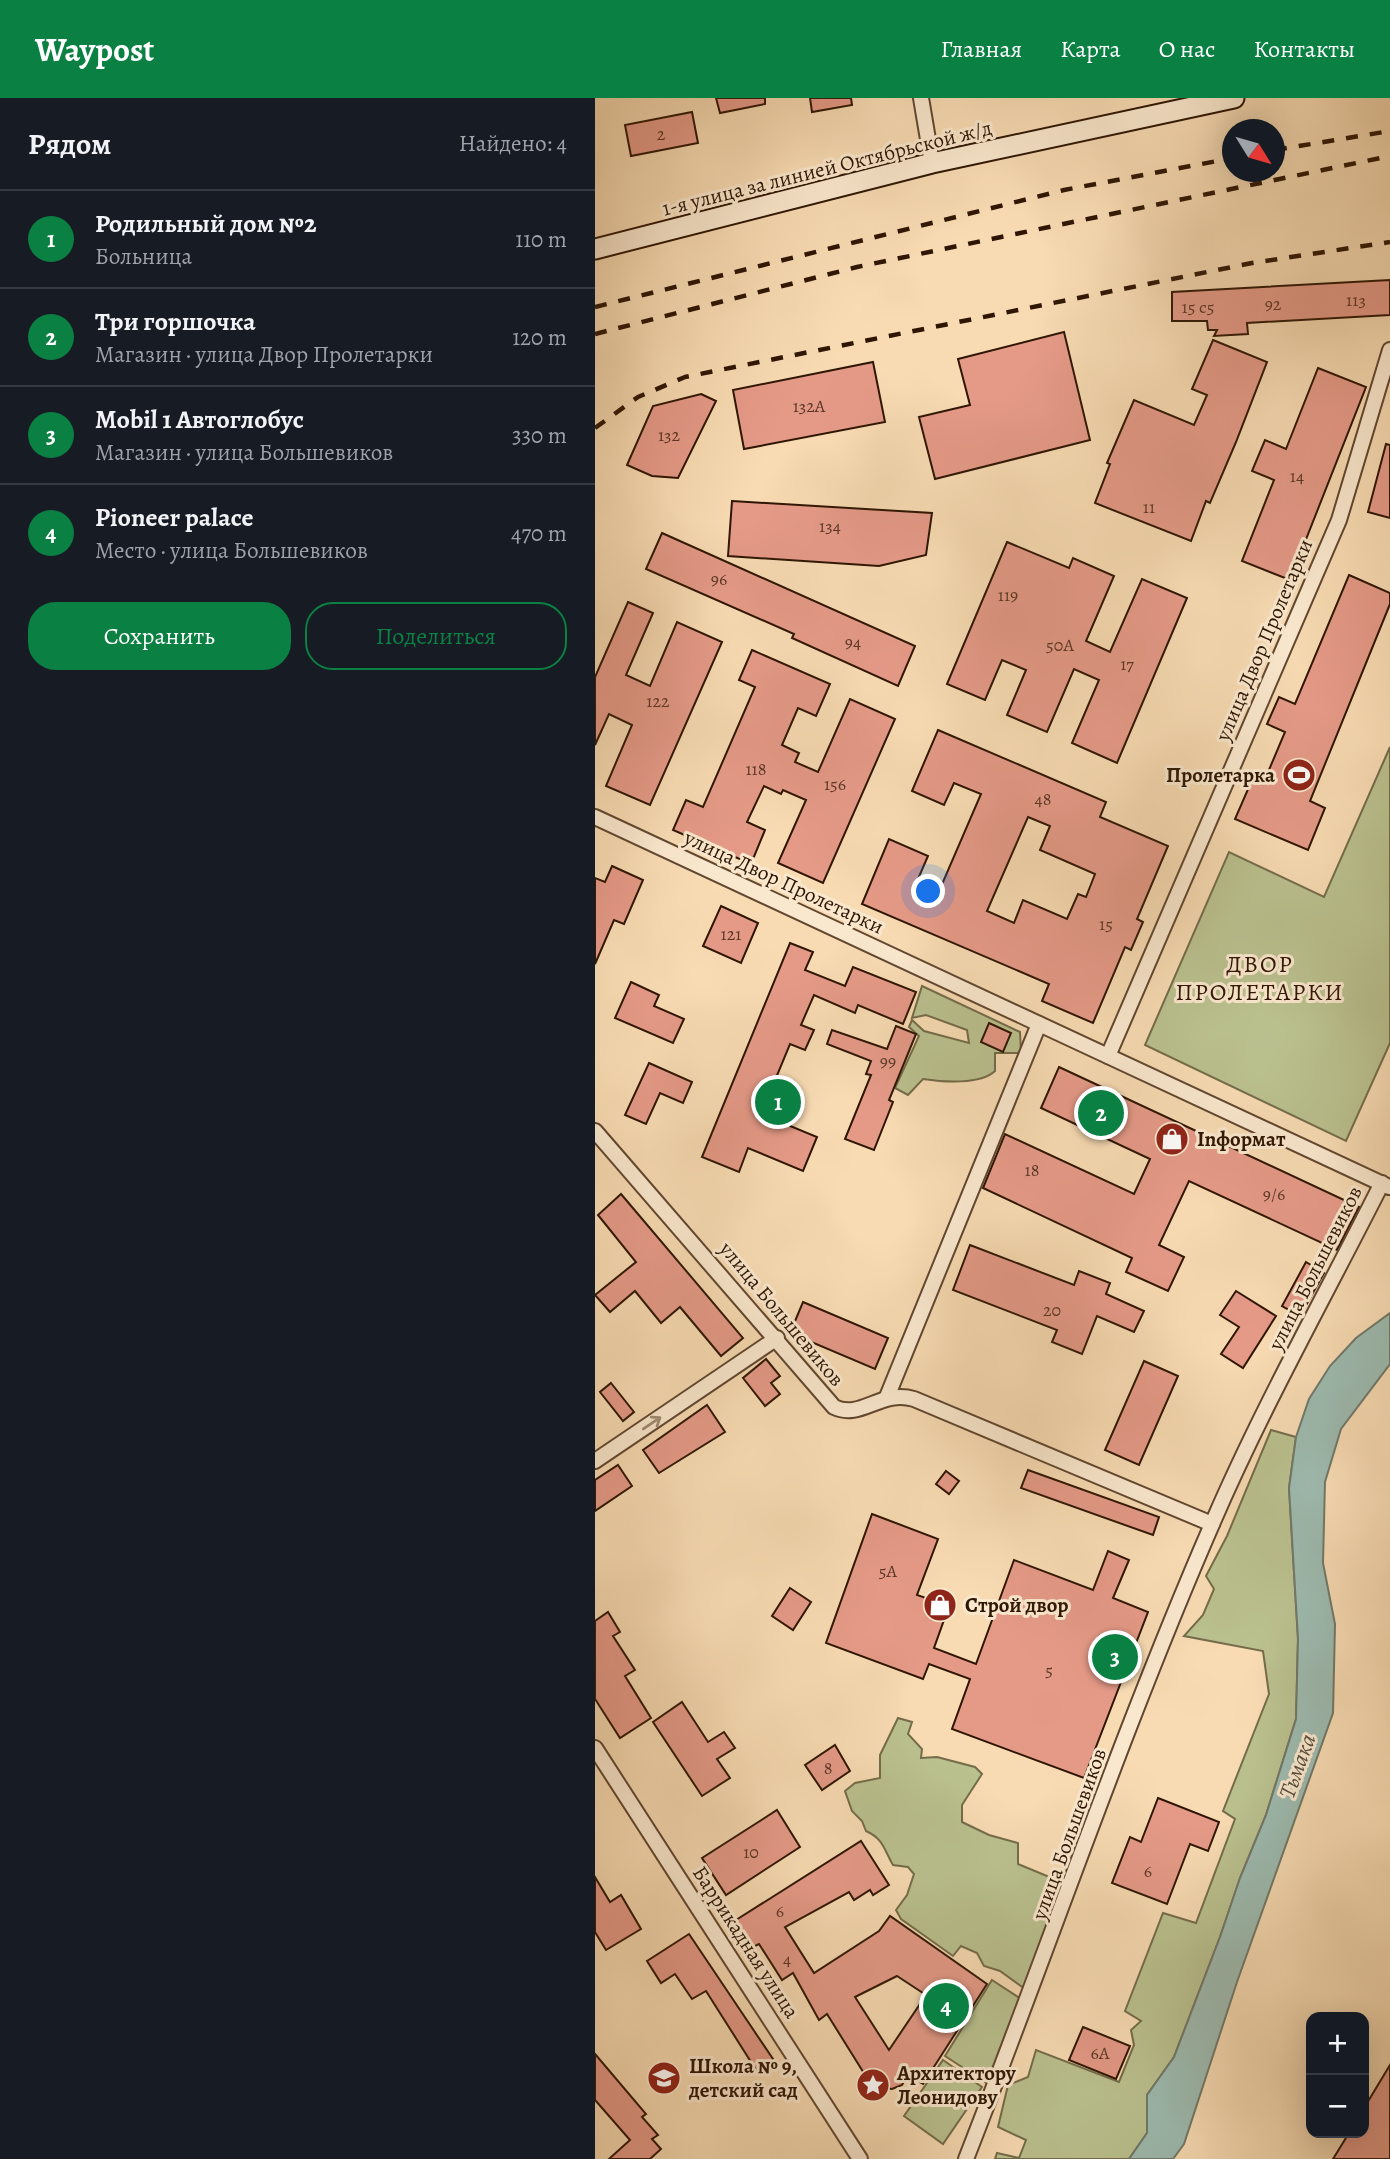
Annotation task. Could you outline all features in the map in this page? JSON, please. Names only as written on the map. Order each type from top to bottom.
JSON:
[{"type":"main road","name":"1-я улица за линией Октябрьской ж/д","points":[[595,248],[932,163],[1234,98]]},
{"type":"street","points":[[921,98],[932,163]]},
{"type":"street","name":"улица Двор Пролетарки","points":[[1108,1056],[1339,520],[1390,350]]},
{"type":"street","name":"улица Двор Пролетарки","points":[[595,817],[1386,1185]]},
{"type":"street","points":[[1039,1024],[887,1396],[914,1399],[1212,1524]]},
{"type":"street","name":"улица Большевиков","points":[[595,1130],[837,1408],[854,1410],[887,1396]]},
{"type":"street","name":"улица Большевиков","points":[[966,2159],[1105,1792],[1212,1524],[1260,1418],[1386,1185]]},
{"type":"street","points":[[595,1461],[777,1338]]},
{"type":"street","name":"Баррикадная улица","points":[[595,1748],[860,2159]]},
{"type":"green space","points":[[1390,747],[1390,1043],[1346,1141],[1145,1045],[1229,852],[1324,897]]},
{"type":"green space","points":[[922,986],[1020,1032],[1021,1053],[995,1053],[995,1071],[980,1079],[923,1079],[908,1095],[895,1088],[919,1036],[909,1027],[912,1020],[924,1031],[969,1043],[967,1030],[926,1015],[912,1018]]},
{"type":"green space","points":[[1271,1430],[1296,1437],[1289,1488],[1298,1639],[1296,1719],[1266,1815],[1174,2057],[1147,2095],[1147,2133],[1129,2159],[995,2159],[997,2153],[1019,2158],[1026,2140],[998,2127],[1008,2085],[1028,2077],[1036,2050],[1119,2082],[1134,2045],[1131,2030],[1141,2021],[1125,2011],[1163,1913],[1196,1923],[1235,1819],[1223,1811],[1269,1694],[1263,1651],[1184,1636],[1203,1615],[1214,1589],[1206,1576],[1227,1536]]},
{"type":"green space","points":[[898,1718],[912,1722],[908,1734],[922,1749],[921,1758],[937,1757],[975,1767],[982,1774],[962,1805],[962,1822],[989,1835],[1018,1843],[1018,1864],[1064,1883],[1025,1989],[1000,1971],[984,1966],[977,1953],[961,1946],[953,1956],[901,1919],[896,1910],[907,1895],[914,1874],[908,1867],[893,1865],[880,1841],[866,1831],[862,1821],[852,1811],[845,1791],[855,1783],[880,1778],[880,1755]]},
{"type":"green space","points":[[992,1980],[1021,1999],[988,2084],[945,2056]]},
{"type":"green space","points":[[943,2060],[982,2087],[943,2144],[904,2116]]},
{"type":"water","name":"Тьмака","points":[[1390,1313],[1390,1364],[1341,1429],[1325,1482],[1323,1563],[1335,1624],[1333,1713],[1237,1982],[1184,2144],[1173,2159],[1129,2159],[1147,2133],[1147,2095],[1174,2057],[1266,1815],[1296,1719],[1298,1639],[1289,1488],[1296,1437],[1309,1399],[1330,1366],[1356,1338]]},
{"type":"building","points":[[716,98],[765,98],[765,104],[720,113]]},
{"type":"building","points":[[810,98],[851,98],[852,105],[812,112]]},
{"type":"building","points":[[692,112],[698,143],[631,156],[625,125]]},
{"type":"building","points":[[1390,280],[1390,315],[1247,323],[1248,334],[1214,336],[1217,330],[1208,330],[1207,321],[1172,321],[1172,292]]},
{"type":"building","points":[[1064,332],[1090,440],[935,479],[919,417],[970,405],[958,359]]},
{"type":"building","points":[[1213,340],[1267,362],[1236,442],[1210,503],[1206,501],[1191,541],[1095,503],[1110,464],[1107,463],[1134,400],[1194,425],[1207,395],[1192,389]]},
{"type":"building","points":[[873,362],[885,422],[744,449],[733,390]]},
{"type":"building","points":[[1318,368],[1366,387],[1290,580],[1242,561],[1274,480],[1252,471],[1265,440],[1286,449]]},
{"type":"building","points":[[701,394],[716,401],[678,478],[652,476],[627,465],[653,406]]},
{"type":"building","points":[[1386,444],[1390,445],[1390,518],[1368,512]]},
{"type":"building","points":[[732,501],[932,513],[926,555],[879,566],[728,556]]},
{"type":"building","points":[[662,533],[915,646],[898,686],[792,638],[794,634],[646,569]]},
{"type":"building","points":[[1007,542],[1069,568],[1073,558],[1114,576],[1086,641],[1110,652],[1142,579],[1187,598],[1117,763],[1072,743],[1099,680],[1074,669],[1047,732],[1007,715],[1026,670],[1002,660],[985,700],[947,684]]},
{"type":"building","points":[[1349,575],[1390,593],[1390,604],[1310,801],[1325,808],[1308,850],[1235,819],[1252,780],[1263,784],[1285,732],[1267,724],[1279,697],[1295,704]]},
{"type":"building","points":[[628,602],[653,613],[626,675],[650,686],[677,622],[722,642],[650,805],[606,786],[632,725],[609,714],[595,745],[595,677]]},
{"type":"building","points":[[752,650],[830,684],[816,716],[798,708],[782,745],[799,753],[795,762],[818,772],[850,699],[895,719],[823,883],[778,863],[806,800],[783,790],[781,794],[764,786],[747,822],[765,830],[751,864],[673,830],[686,800],[703,807],[755,687],[739,680]]},
{"type":"building","points":[[938,730],[1106,802],[1100,817],[1168,846],[1137,919],[1143,922],[1131,950],[1125,947],[1093,1023],[1042,1001],[1049,984],[862,904],[889,839],[928,856],[918,879],[940,889],[981,794],[954,783],[944,805],[912,791]],"holes":[[[1028,817],[1050,826],[1040,850],[1095,874],[1086,897],[1078,894],[1067,919],[1023,900],[1014,923],[987,911]]]},
{"type":"building","points":[[612,866],[643,880],[624,924],[614,920],[595,964],[595,878],[605,882]]},
{"type":"building","points":[[721,906],[758,923],[741,963],[703,946]]},
{"type":"building","points":[[790,943],[813,952],[805,970],[845,986],[853,967],[916,992],[903,1024],[858,1005],[855,1013],[814,995],[801,1025],[814,1030],[805,1050],[790,1044],[761,1114],[817,1137],[803,1171],[748,1148],[739,1172],[702,1157]]},
{"type":"building","points":[[631,982],[659,995],[654,1006],[684,1019],[673,1043],[615,1018]]},
{"type":"building","points":[[989,1023],[1011,1033],[1003,1052],[981,1042]]},
{"type":"building","points":[[896,1026],[916,1034],[889,1100],[893,1102],[874,1150],[845,1139],[871,1075],[866,1074],[871,1061],[827,1044],[832,1030],[887,1049]]},
{"type":"building","points":[[649,1063],[692,1082],[683,1103],[660,1093],[646,1124],[625,1115]]},
{"type":"building","points":[[1059,1067],[1359,1207],[1337,1250],[1189,1181],[1159,1245],[1184,1257],[1168,1291],[1126,1272],[1132,1258],[983,1188],[1005,1134],[1134,1194],[1150,1159],[1041,1108]]},
{"type":"building","points":[[621,1194],[743,1338],[721,1356],[680,1307],[661,1323],[635,1291],[610,1312],[595,1295],[636,1262],[598,1215]]},
{"type":"building","points":[[970,1245],[1074,1285],[1079,1271],[1110,1283],[1106,1294],[1144,1311],[1134,1332],[1097,1316],[1082,1354],[1052,1342],[1057,1330],[953,1290]]},
{"type":"building","points":[[1306,1262],[1324,1273],[1300,1316],[1282,1306]]},
{"type":"building","points":[[1236,1291],[1276,1316],[1243,1368],[1221,1354],[1239,1327],[1220,1315]]},
{"type":"building","points":[[803,1302],[888,1338],[875,1369],[790,1333]]},
{"type":"building","points":[[766,1359],[780,1376],[771,1383],[780,1394],[765,1406],[743,1378]]},
{"type":"building","points":[[1144,1361],[1178,1376],[1139,1465],[1105,1450]]},
{"type":"building","points":[[611,1383],[634,1412],[623,1421],[600,1392]]},
{"type":"building","points":[[707,1405],[725,1432],[659,1473],[643,1450]]},
{"type":"building","points":[[618,1465],[632,1486],[595,1511],[595,1480]]},
{"type":"building","points":[[1028,1470],[1159,1517],[1153,1535],[1021,1488]]},
{"type":"building","points":[[946,1471],[959,1481],[949,1494],[936,1484]]},
{"type":"building","points":[[872,1514],[938,1539],[917,1595],[949,1606],[934,1648],[976,1664],[1014,1560],[1093,1590],[1108,1551],[1129,1560],[1113,1598],[1148,1612],[1084,1778],[952,1729],[970,1679],[929,1664],[923,1679],[826,1643]]},
{"type":"building","points":[[790,1588],[811,1602],[793,1630],[772,1616]]},
{"type":"building","points":[[608,1612],[620,1632],[613,1636],[635,1670],[625,1676],[651,1718],[620,1738],[595,1699],[595,1621]]},
{"type":"building","points":[[682,1702],[708,1742],[724,1732],[735,1748],[717,1759],[730,1778],[702,1796],[653,1722]]},
{"type":"building","points":[[835,1745],[850,1771],[822,1790],[805,1765]]},
{"type":"building","points":[[1158,1798],[1219,1822],[1208,1851],[1190,1844],[1167,1904],[1112,1883],[1130,1837],[1141,1842]]},
{"type":"building","points":[[777,1810],[800,1847],[726,1895],[702,1858]]},
{"type":"building","points":[[861,1841],[889,1885],[873,1895],[870,1890],[854,1900],[849,1892],[785,1927],[814,1973],[879,1931],[890,1916],[987,1984],[923,2084],[908,2075],[902,2085],[892,2089],[872,2086],[827,2014],[819,2020],[793,1973],[782,1980],[759,1944],[753,1947],[736,1920]],"holes":[[[897,1976],[926,1995],[889,2050],[855,1997]]]},
{"type":"building","points":[[595,1877],[610,1902],[621,1895],[641,1929],[606,1950],[595,1932]]},
{"type":"building","points":[[689,1934],[775,2062],[758,2073],[706,1991],[692,1999],[675,1974],[661,1983],[647,1961]]},
{"type":"building","points":[[1083,2027],[1130,2046],[1116,2079],[1069,2060]]},
{"type":"building","points":[[595,2054],[646,2114],[642,2117],[658,2135],[652,2139],[661,2149],[650,2159],[609,2159],[630,2140],[595,2100]]},
{"type":"building","points":[[1390,2065],[1390,2159],[1333,2159],[1346,2138],[1369,2138],[1369,2100]]},
{"type":"railway","points":[[1285,148],[1390,131]]},
{"type":"railway","points":[[595,334],[857,267],[1390,156]]},
{"type":"railway","points":[[595,307],[1064,190],[1222,160]]},
{"type":"railway","points":[[595,428],[638,397],[685,377],[1252,263],[1390,242]]},
{"type":"place","name":"Пролетарка","points":[[1299,775]]},
{"type":"place","name":"Родильный дом №2","points":[[778,1102]]},
{"type":"place","name":"Три горшочка","points":[[1101,1113]]},
{"type":"place","name":"Inформат","points":[[1172,1139]]},
{"type":"place","name":"Строй двор","points":[[940,1605]]},
{"type":"place","name":"Mobil 1 Автоглобус","points":[[1115,1657]]},
{"type":"place","name":"Pioneer palace","points":[[946,2006]]},
{"type":"place","name":"Школа № 9, детский сад","points":[[664,2078]]},
{"type":"place","name":"Архитектору Леонидову","points":[[873,2085]]},
{"type":"district","name":"ДВОР ПРОЛЕТАРКИ","points":[[1260,978]]}]
